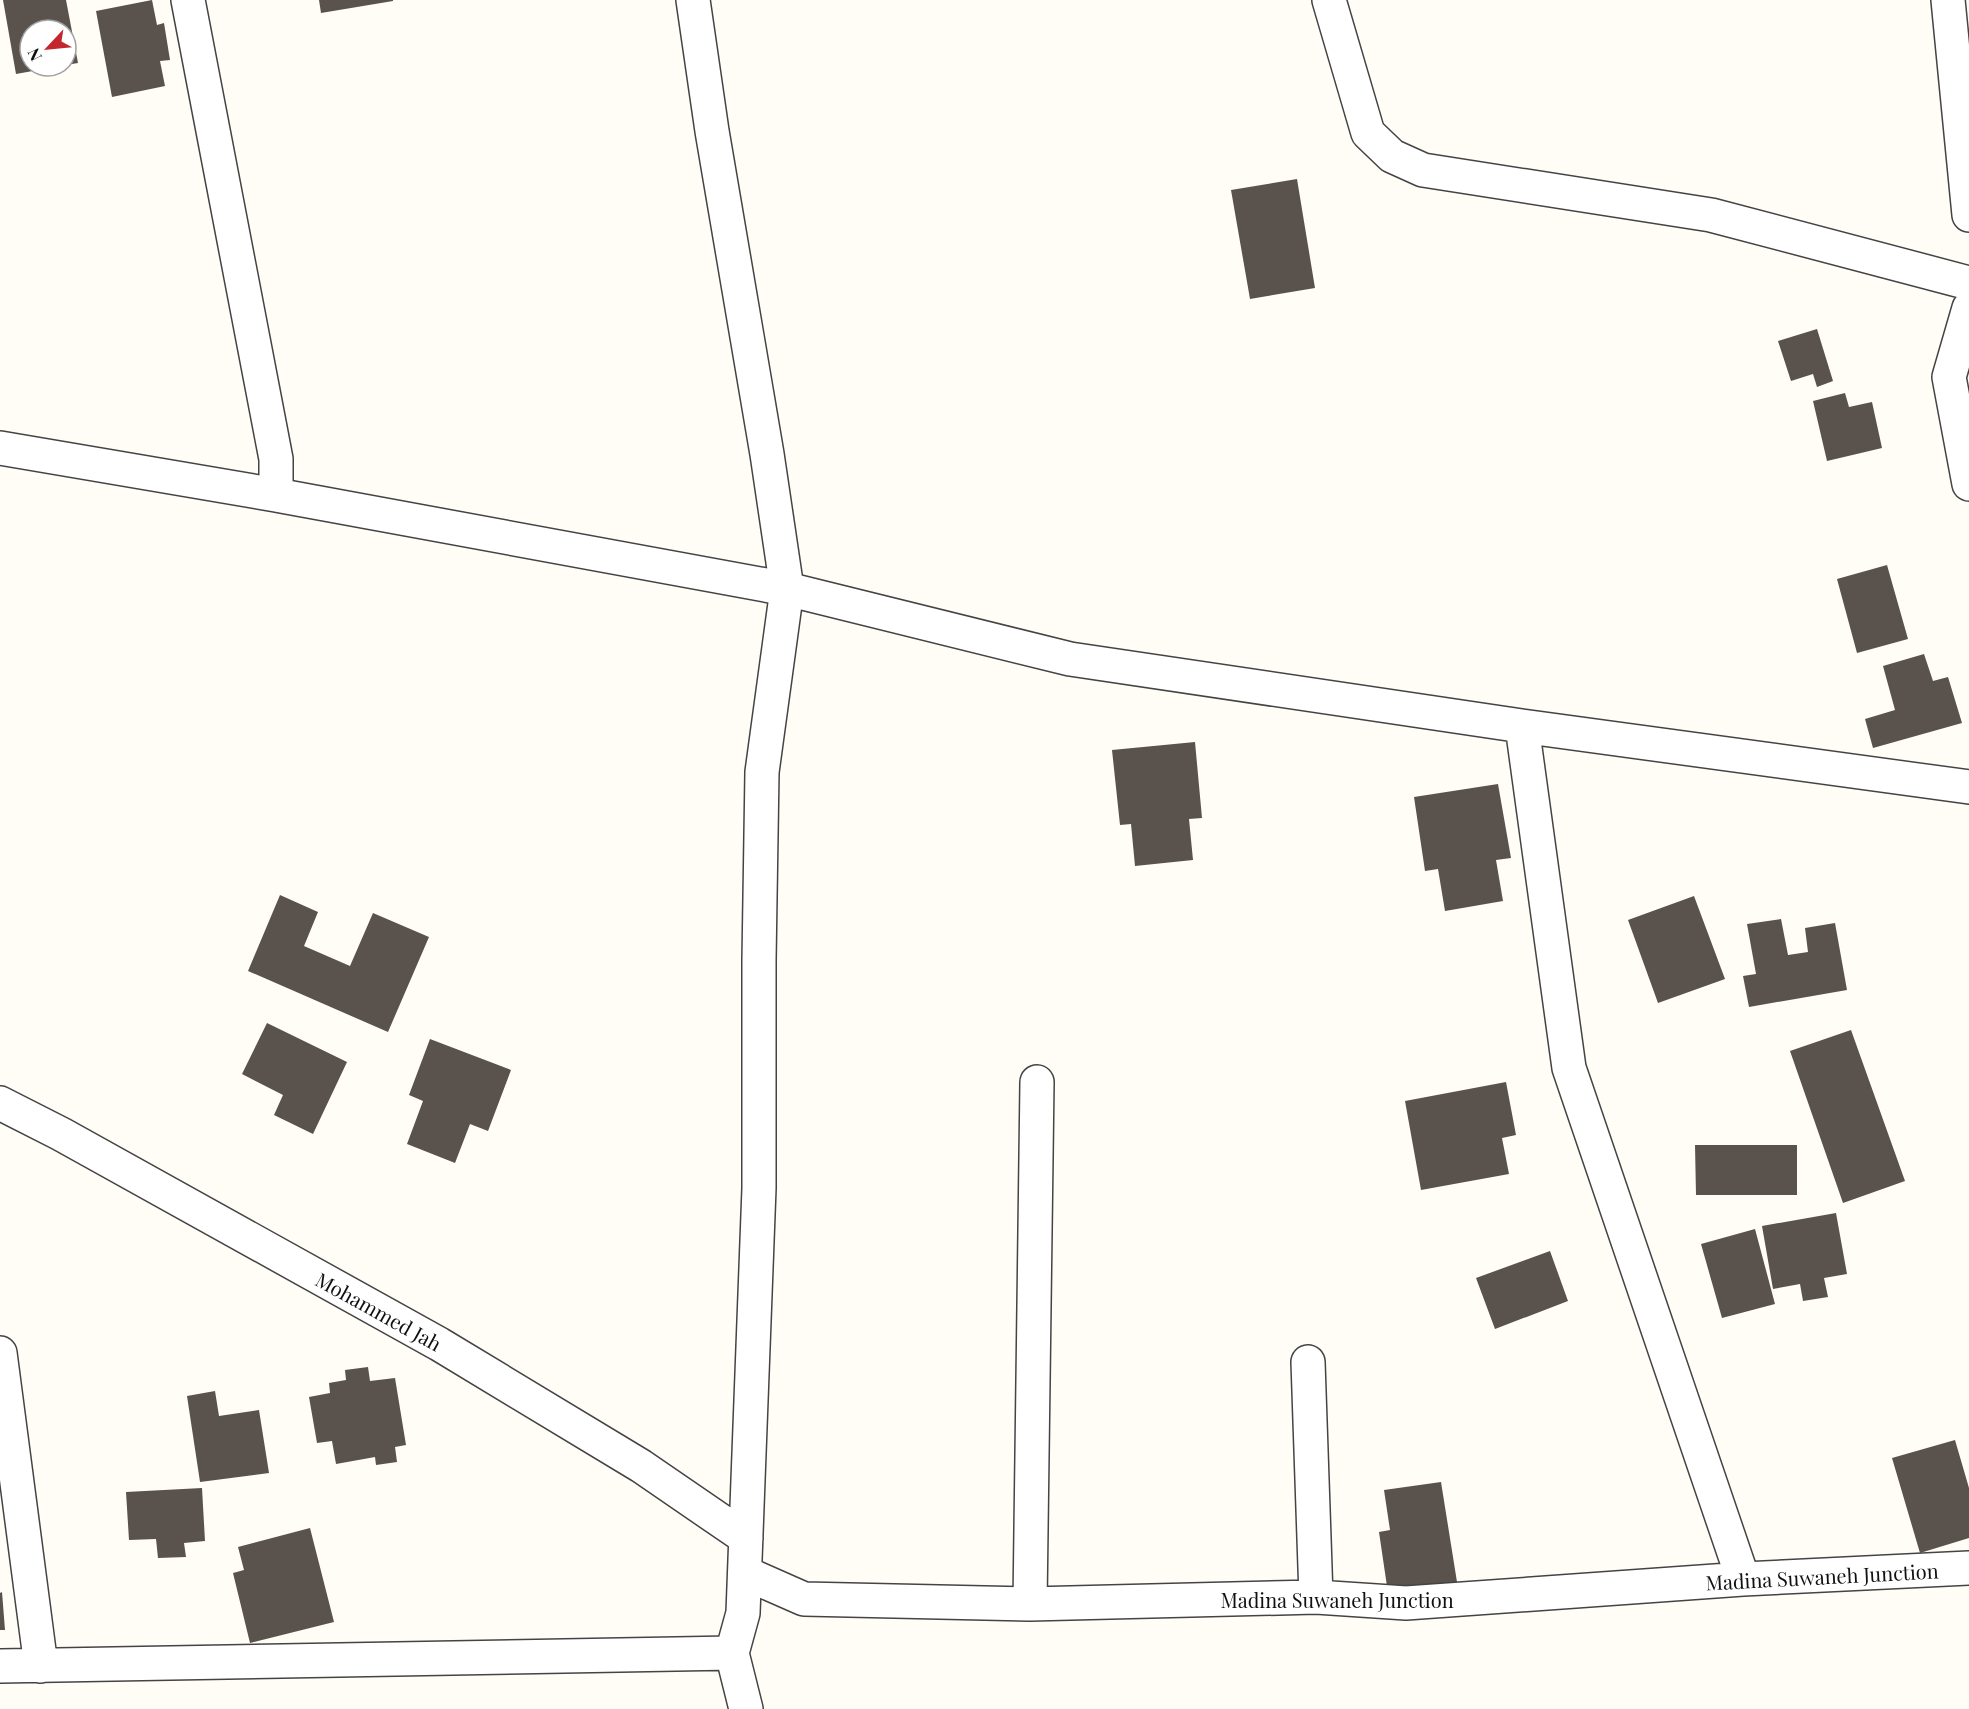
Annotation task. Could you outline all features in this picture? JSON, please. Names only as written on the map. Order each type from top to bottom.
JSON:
[{"type":"street","points":[[188,0],[276,459],[276,495]]},
{"type":"street","points":[[693,0],[712,131],[788,589],[762,772],[759,1188],[744,1613],[732,1653],[746,1709]]},
{"type":"street","points":[[1329,0],[1368,133],[1392,156],[1424,170],[1711,215],[1969,283]]},
{"type":"street","points":[[1948,0],[1969,215]]},
{"type":"street","points":[[1969,308],[1949,377],[1969,484]]},
{"type":"street","points":[[0,448],[276,495],[788,589],[1070,659],[1522,726],[1969,787]]},
{"type":"street","points":[[1522,726],[1569,1068],[1743,1579]]},
{"type":"street","points":[[1030,1604],[1036,1082]]},
{"type":"street","name":"Mohammed Jah","points":[[0,1104],[61,1134],[439,1344],[641,1466],[746,1538]]},
{"type":"street","points":[[0,1353],[41,1666]]},
{"type":"street","points":[[1308,1362],[1316,1597]]},
{"type":"street","name":"Madina Suwaneh Junction","points":[[745,1573],[804,1599],[1030,1604],[1316,1597],[1406,1603],[1743,1579],[1969,1569]]},
{"type":"street","points":[[0,1666],[732,1653]]},
{"type":"building","points":[[3,0],[66,0],[69,18],[18,18],[18,74],[16,74]]},
{"type":"building","points":[[152,0],[157,25],[164,23],[170,60],[160,61],[165,86],[112,97],[96,11]]},
{"type":"building","points":[[319,0],[393,0],[393,1],[321,13]]},
{"type":"building","points":[[1297,179],[1315,288],[1250,299],[1231,190]]},
{"type":"building","points":[[1817,329],[1833,381],[1817,387],[1813,374],[1791,381],[1778,341]]},
{"type":"building","points":[[1845,393],[1849,407],[1872,402],[1882,448],[1827,461],[1813,401]]},
{"type":"building","points":[[1887,565],[1908,639],[1857,653],[1837,579]]},
{"type":"building","points":[[1924,654],[1933,681],[1948,677],[1962,723],[1873,748],[1865,719],[1895,710],[1883,666]]},
{"type":"building","points":[[1195,742],[1202,818],[1189,819],[1193,860],[1135,866],[1131,824],[1120,825],[1112,750]]},
{"type":"building","points":[[1498,784],[1511,858],[1496,860],[1503,901],[1445,911],[1438,869],[1425,871],[1414,797]]},
{"type":"building","points":[[280,895],[318,912],[304,946],[350,966],[373,913],[429,937],[388,1032],[248,971]]},
{"type":"building","points":[[1694,896],[1725,979],[1658,1003],[1628,920]]},
{"type":"building","points":[[1781,919],[1788,955],[1808,952],[1805,928],[1835,923],[1847,990],[1749,1007],[1743,976],[1756,974],[1747,924]]},
{"type":"building","points":[[267,1023],[347,1062],[313,1134],[274,1115],[283,1095],[242,1074]]},
{"type":"building","points":[[1851,1030],[1905,1181],[1843,1203],[1790,1051]]},
{"type":"building","points":[[430,1039],[511,1070],[488,1131],[470,1124],[455,1163],[407,1144],[423,1101],[409,1095]]},
{"type":"building","points":[[1506,1082],[1516,1135],[1502,1138],[1509,1174],[1421,1190],[1405,1101]]},
{"type":"building","points":[[1695,1145],[1797,1145],[1797,1195],[1696,1195]]},
{"type":"building","points":[[1836,1213],[1847,1274],[1824,1278],[1828,1297],[1803,1301],[1800,1284],[1773,1289],[1762,1226]]},
{"type":"building","points":[[1755,1229],[1775,1304],[1722,1318],[1701,1244]]},
{"type":"building","points":[[1550,1251],[1568,1301],[1495,1329],[1476,1278]]},
{"type":"building","points":[[368,1367],[370,1381],[395,1378],[406,1445],[395,1447],[397,1462],[376,1465],[375,1457],[336,1464],[332,1441],[317,1443],[309,1397],[330,1393],[329,1383],[346,1380],[345,1370]]},
{"type":"building","points":[[215,1391],[219,1416],[259,1410],[269,1473],[200,1482],[187,1396]]},
{"type":"building","points":[[1955,1440],[1969,1488],[1969,1538],[1920,1553],[1892,1458]]},
{"type":"building","points":[[1441,1482],[1457,1582],[1434,1585],[1389,1600],[1379,1532],[1390,1530],[1384,1490]]},
{"type":"building","points":[[202,1488],[205,1541],[184,1543],[186,1557],[158,1558],[156,1539],[129,1540],[126,1492]]},
{"type":"building","points":[[310,1528],[334,1622],[250,1643],[233,1573],[244,1570],[238,1547]]},
{"type":"building","points":[[2,1592],[5,1630],[0,1630],[0,1593]]}]
